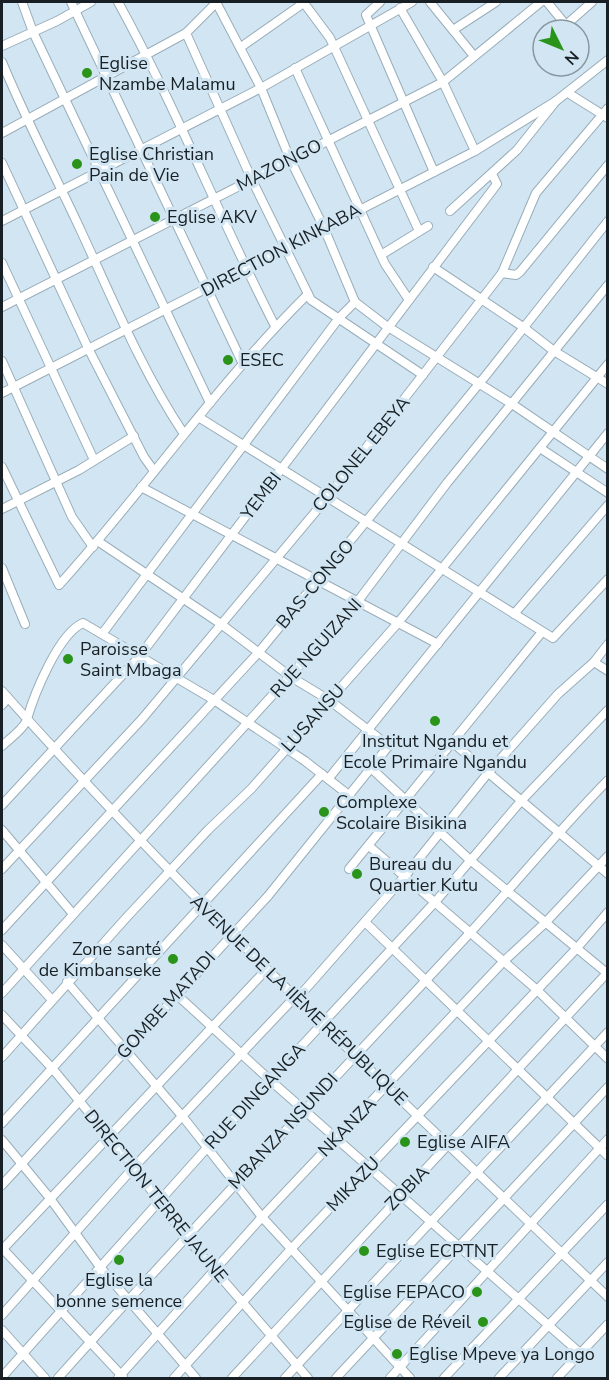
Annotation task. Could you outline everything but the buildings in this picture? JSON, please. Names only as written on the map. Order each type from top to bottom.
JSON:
[{"type":"street","points":[[22,2],[33,32],[210,403]]},
{"type":"street","points":[[71,2],[144,150],[242,362]]},
{"type":"street","points":[[2,46],[91,2]]},
{"type":"street","points":[[118,2],[148,56],[212,199],[275,326]]},
{"type":"street","points":[[2,133],[148,56],[186,33],[216,2],[261,88],[290,159],[324,228],[355,302],[388,327],[512,404],[608,469]]},
{"type":"street","points":[[241,47],[304,2],[333,46],[419,231]]},
{"type":"street","points":[[381,2],[366,13],[434,172]]},
{"type":"street","points":[[2,221],[261,88],[412,2]]},
{"type":"street","points":[[430,2],[474,56]]},
{"type":"street","points":[[453,30],[496,2]]},
{"type":"street","name":"MAZONGO","points":[[2,307],[443,82],[541,2]]},
{"type":"street","points":[[547,2],[560,18]]},
{"type":"street","points":[[577,18],[592,2]]},
{"type":"street","points":[[400,8],[443,82],[475,151]]},
{"type":"street","points":[[186,33],[252,180],[308,294],[324,310],[378,343],[423,375]]},
{"type":"street","name":"DIRECTION KINKABA","points":[[2,393],[475,151],[568,93],[608,60]]},
{"type":"street","points":[[2,62],[26,121],[62,191],[125,329],[184,434]]},
{"type":"street","points":[[294,68],[381,255],[409,300]]},
{"type":"street","points":[[568,93],[606,113]]},
{"type":"street","points":[[450,211],[517,150],[556,101]]},
{"type":"street","name":"COLONEL EBEYA","points":[[2,869],[86,781],[175,680],[327,498],[502,273],[536,193],[606,113]]},
{"type":"street","points":[[2,163],[88,348],[144,458],[154,471]]},
{"type":"street","points":[[502,273],[516,275],[520,272],[608,165]]},
{"type":"street","name":"YEMBI","points":[[2,805],[56,750],[140,657],[497,184],[492,174]]},
{"type":"street","name":"BAS-CONGO","points":[[2,930],[259,652],[366,523],[407,468],[478,384],[608,221]]},
{"type":"street","points":[[381,255],[428,226]]},
{"type":"street","points":[[2,264],[94,460]]},
{"type":"street","points":[[434,267],[524,327],[554,351],[608,384]]},
{"type":"street","name":"RUE NGUIZANI","points":[[2,993],[358,601],[403,545],[447,483],[608,285]]},
{"type":"street","points":[[2,467],[59,585],[96,544],[184,434],[200,418],[242,362],[308,294]]},
{"type":"street","points":[[102,634],[339,318],[355,302]]},
{"type":"street","points":[[2,361],[72,517],[96,544],[221,624],[291,677],[329,700],[389,746]]},
{"type":"street","name":"LUSANSU","points":[[2,1057],[67,982],[208,830],[251,789],[397,624],[608,364]]},
{"type":"street","points":[[200,418],[441,571],[542,632],[557,638],[608,579]]},
{"type":"street","points":[[2,1123],[98,1017],[370,730],[608,433]]},
{"type":"street","points":[[2,509],[134,436]]},
{"type":"street","points":[[540,448],[608,493]]},
{"type":"street","points":[[141,487],[438,644]]},
{"type":"street","points":[[514,614],[608,505]]},
{"type":"street","points":[[2,568],[25,624]]},
{"type":"street","points":[[2,746],[27,721],[29,709],[50,661],[78,626],[83,623],[175,680],[214,700],[286,747],[350,796]]},
{"type":"street","points":[[349,869],[542,632]]},
{"type":"street","points":[[2,1315],[32,1278],[134,1167],[183,1118],[365,922],[488,773],[558,694],[594,662],[608,644]]},
{"type":"street","points":[[594,662],[608,671]]},
{"type":"street","name":"AVENUE DE LA IIÈME RÉPUBLIQUE","points":[[2,691],[27,721],[202,906],[386,1087],[608,1298]]},
{"type":"street","points":[[2,705],[8,698]]},
{"type":"street","name":"RUE DINGANGA","points":[[2,1377],[206,1149],[436,902],[520,801],[608,710]]},
{"type":"street","name":"GOMBE MATADI","points":[[2,1185],[78,1100],[125,1053],[230,934],[268,896],[395,738]]},
{"type":"street","points":[[452,742],[608,874]]},
{"type":"street","points":[[372,769],[470,860],[607,973]]},
{"type":"street","name":"MBANZA NSUNDI","points":[[58,1378],[234,1183],[469,934],[556,832],[608,780]]},
{"type":"street","points":[[2,830],[73,914]]},
{"type":"street","points":[[369,846],[436,902],[469,934],[536,989],[608,1059]]},
{"type":"street","name":"NKANZA","points":[[121,1377],[262,1217],[503,962],[545,923],[608,856]]},
{"type":"street","name":"MIKAZU","points":[[174,1378],[291,1249],[577,948],[608,912]]},
{"type":"street","points":[[365,922],[608,1156]]},
{"type":"street","points":[[2,945],[52,1000]]},
{"type":"street","points":[[121,1377],[32,1278],[2,1249],[155,1084],[266,970]]},
{"type":"street","name":"ZOBIA","points":[[232,1378],[607,973]]},
{"type":"street","points":[[67,982],[98,1017],[125,1053],[155,1084],[262,1217],[410,1378]]},
{"type":"street","points":[[176,994],[303,1110],[337,1137],[580,1353]]},
{"type":"street","name":"DIRECTION TERRE JAUNE","points":[[2,1016],[52,1068],[134,1167],[158,1204],[309,1378]]},
{"type":"street","points":[[285,1378],[346,1310],[608,1032]]},
{"type":"street","points":[[336,1378],[608,1087]]},
{"type":"street","points":[[390,1378],[608,1139]]},
{"type":"street","points":[[2,1140],[20,1165],[49,1197],[100,1266],[196,1378]]},
{"type":"street","points":[[444,1378],[608,1203]]},
{"type":"street","points":[[499,1378],[608,1262]]},
{"type":"street","points":[[557,1378],[608,1324]]},
{"type":"street","points":[[2,1330],[45,1378]]},
{"type":"place","name":"Eglise Nzambe Malamu","points":[[87,73]]},
{"type":"place","name":"Eglise Christian Pain de Vie","points":[[77,164]]},
{"type":"place","name":"Eglise AKV","points":[[155,217]]},
{"type":"place","name":"ESEC","points":[[228,360]]},
{"type":"place","name":"Paroisse Saint Mbaga","points":[[68,659]]},
{"type":"place","name":"Institut Ngandu et Ecole Primaire Ngandu","points":[[435,721]]},
{"type":"place","name":"Complexe Scolaire Bisikina","points":[[324,812]]},
{"type":"place","name":"Bureau du Quartier Kutu","points":[[357,874]]},
{"type":"place","name":"Zone santé de Kimbanseke","points":[[173,959]]},
{"type":"place","name":"Eglise AIFA","points":[[405,1142]]},
{"type":"place","name":"Eglise ECPTNT","points":[[364,1251]]},
{"type":"place","name":"Eglise la bonne semence","points":[[119,1260]]},
{"type":"place","name":"Eglise FEPACO","points":[[477,1292]]},
{"type":"place","name":"Eglise de Réveil","points":[[483,1322]]},
{"type":"place","name":"Eglise Mpeve ya Longo","points":[[397,1354]]}]
